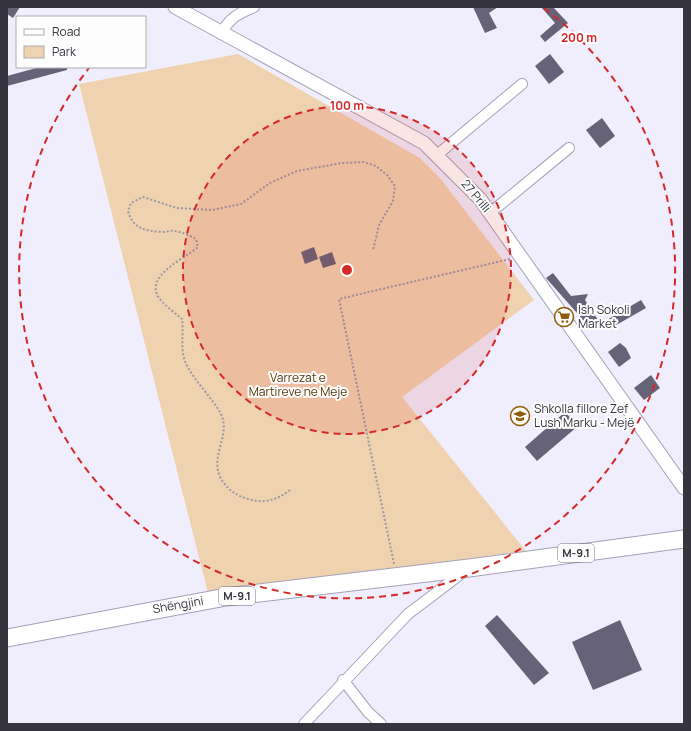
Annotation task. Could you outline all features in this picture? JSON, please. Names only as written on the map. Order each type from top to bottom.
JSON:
[{"type":"main road","name":"M-9.1","points":[[469,568],[684,539]]},
{"type":"main road","name":"Shëngjini","points":[[7,638],[219,598],[469,568]]},
{"type":"street","name":"27 Prilli","points":[[175,7],[221,34],[424,143],[437,155],[466,183],[490,213],[684,488]]},
{"type":"street","points":[[221,34],[227,22],[238,14],[254,7]]},
{"type":"street","points":[[437,155],[522,84]]},
{"type":"street","points":[[490,213],[569,148]]},
{"type":"street","points":[[304,724],[343,680],[408,614],[469,568]]},
{"type":"street","points":[[343,680],[368,712],[381,724]]},
{"type":"path","points":[[290,490],[278,499],[256,501],[239,497],[228,489],[218,475],[218,458],[224,421],[219,411],[196,382],[185,361],[182,348],[184,334],[182,319],[158,297],[156,284],[159,276],[198,246],[196,239],[180,232],[164,232],[138,228],[133,224],[128,211],[131,203],[143,197],[177,208],[212,210],[242,204],[270,183],[297,172],[342,163],[364,162],[376,166],[387,175],[395,186],[393,201],[379,225],[374,250]]},
{"type":"path","points":[[396,576],[339,299],[521,257]]},
{"type":"green space","name":"Varrezat e Martireve ne Meje","points":[[238,54],[420,158],[439,177],[534,300],[402,397],[526,551],[208,593],[79,84]]},
{"type":"building","points":[[7,7],[20,7],[13,18],[7,14]]},
{"type":"building","points":[[473,7],[498,7],[489,13],[497,28],[485,33]]},
{"type":"building","points":[[541,7],[553,7],[568,23],[545,42],[540,36],[555,23]]},
{"type":"building","points":[[550,54],[564,72],[549,84],[535,66]]},
{"type":"building","points":[[36,68],[67,68],[67,70],[7,86],[7,76]]},
{"type":"building","points":[[602,118],[615,136],[600,148],[586,130]]},
{"type":"building","points":[[314,247],[318,259],[305,264],[301,252]]},
{"type":"building","points":[[332,252],[336,264],[323,268],[319,257]]},
{"type":"building","points":[[553,273],[571,296],[588,294],[585,300],[600,323],[592,330],[546,278]]},
{"type":"building","points":[[641,300],[646,308],[611,328],[607,320]]},
{"type":"building","points":[[620,343],[626,348],[631,358],[619,367],[608,352]]},
{"type":"building","points":[[651,375],[660,388],[644,400],[634,388]]},
{"type":"building","points":[[565,412],[578,426],[537,461],[525,447]]},
{"type":"building","points":[[497,615],[549,673],[534,685],[485,626]]},
{"type":"building","points":[[620,620],[642,670],[593,690],[572,642]]},
{"type":"place","name":"Ish Sokoli Market","points":[[564,317]]},
{"type":"place","name":"Shkolla fillore Zef Lush Marku - Mejë","points":[[520,416]]}]
